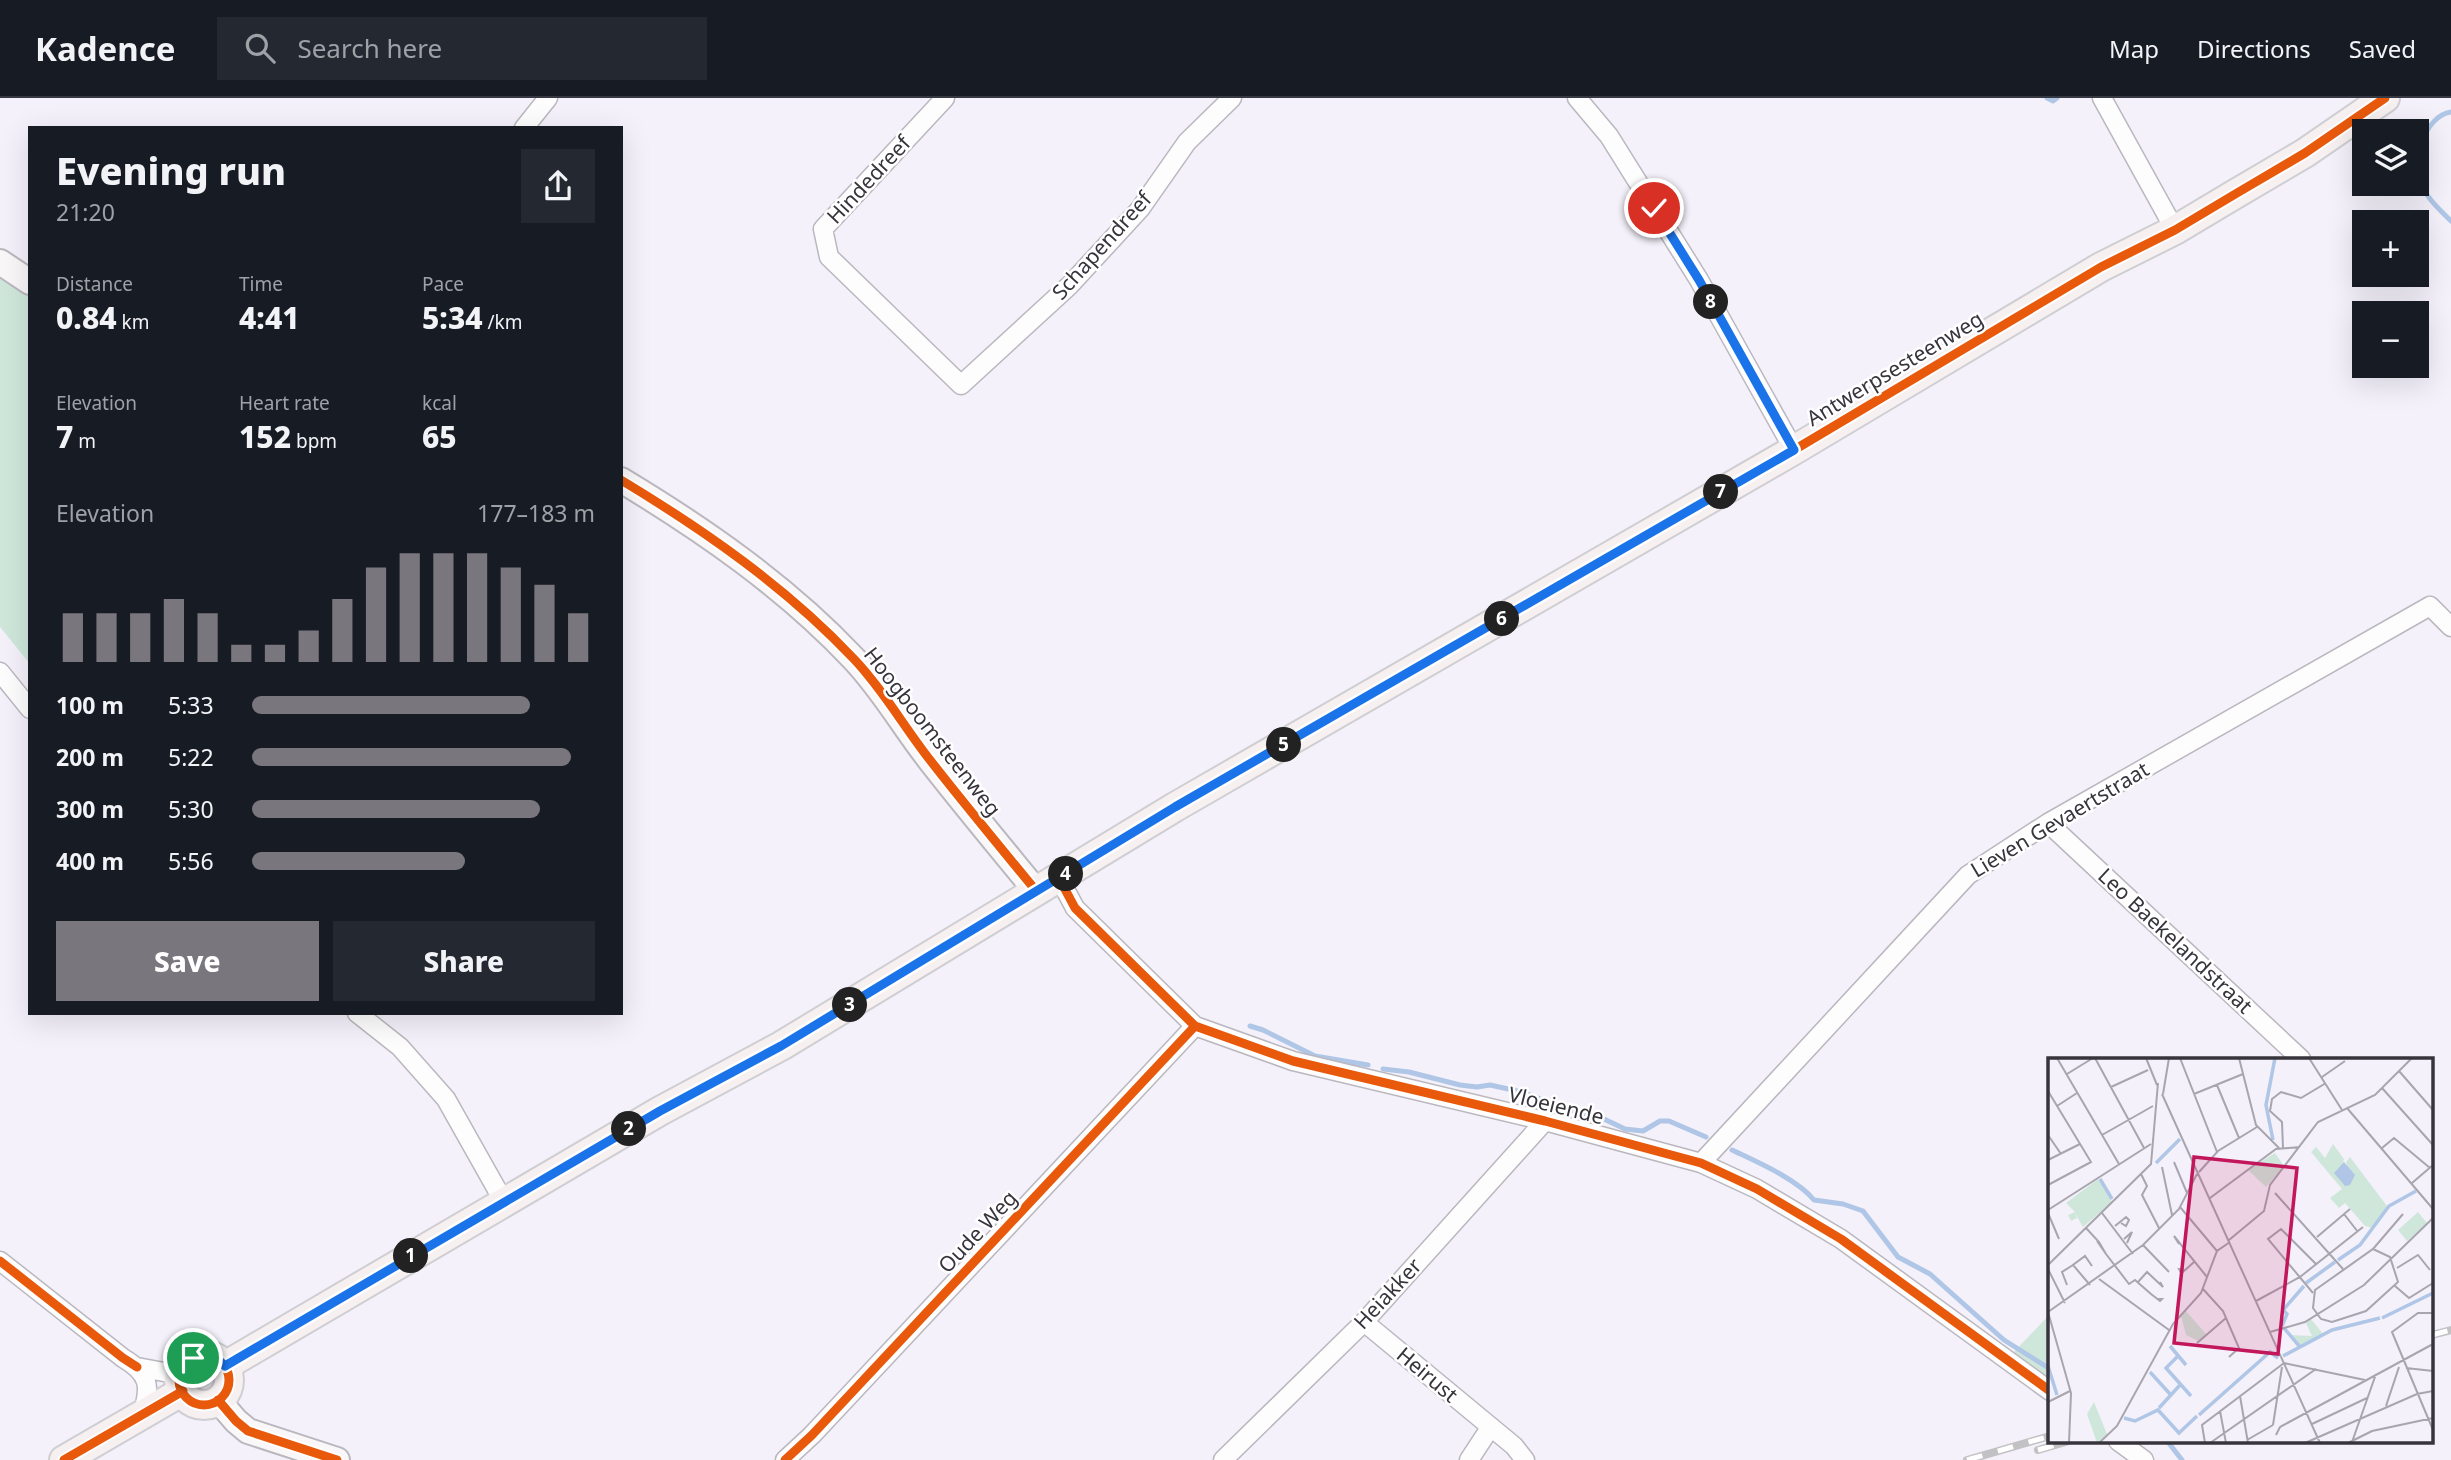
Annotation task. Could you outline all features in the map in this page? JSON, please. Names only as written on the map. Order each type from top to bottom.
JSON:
[{"type":"main road","name":"Antwerpsesteenweg","points":[[225,1366],[660,1111],[781,1046],[1175,807],[1794,450],[2101,267],[2175,230],[2305,153],[2385,98]]},
{"type":"main road","points":[[64,1460],[142,1415],[181,1383],[187,1362],[200,1355],[214,1357],[225,1366],[229,1381],[228,1388],[218,1400],[203,1404],[195,1402],[181,1383]]},
{"type":"street","points":[[526,126],[548,98]]},
{"type":"street","name":"Hindedreef","points":[[945,98],[823,229],[829,257],[961,385]]},
{"type":"street","name":"Schapendreef","points":[[961,385],[1070,285],[1140,209],[1187,142],[1232,98]]},
{"type":"street","points":[[1577,98],[1609,136],[1699,280],[1794,450]]},
{"type":"street","points":[[2102,98],[2175,230]]},
{"type":"street","points":[[0,262],[28,281]]},
{"type":"street","name":"Hoogboomsteenweg","points":[[623,481],[670,509],[739,558],[812,618],[855,660],[929,760],[1048,885]]},
{"type":"street","name":"Lieven Gevaertstraat","points":[[1701,1163],[1968,874],[2048,823],[2430,606],[2451,627]]},
{"type":"street","points":[[0,672],[28,707]]},
{"type":"street","name":"Leo Baekelandstraat","points":[[2048,823],[2300,1058]]},
{"type":"street","name":"Vloeiende","points":[[1048,885],[1195,1026],[1293,1061],[1545,1121],[1701,1163],[1757,1189],[1841,1239],[2048,1390]]},
{"type":"street","points":[[360,1015],[400,1047],[446,1099],[504,1202]]},
{"type":"street","name":"Oude Weg","points":[[785,1460],[812,1436],[1195,1026]]},
{"type":"street","name":"Heiakker","points":[[1223,1460],[1364,1322],[1545,1121]]},
{"type":"street","points":[[0,1261],[123,1358],[137,1367],[181,1383]]},
{"type":"street","name":"Heirust","points":[[1364,1322],[1514,1446],[1525,1460]]},
{"type":"street","points":[[137,1367],[145,1376],[148,1391],[142,1415]]},
{"type":"street","points":[[218,1400],[248,1431],[337,1460]]},
{"type":"street","points":[[1469,1460],[1490,1428]]},
{"type":"street","points":[[2119,1442],[2144,1460]]},
{"type":"green space","points":[[0,276],[28,296],[28,662],[0,627]]},
{"type":"green space","points":[[2048,1316],[2048,1381],[2012,1354]]},
{"type":"waterway","points":[[2047,98],[2053,101],[2057,98]]},
{"type":"waterway","points":[[2451,112],[2434,121],[2428,130],[2419,151],[2418,162],[2420,181],[2426,193],[2451,221]]},
{"type":"waterway","name":"Vloeiende","points":[[1250,1026],[1315,1056],[1368,1065]]},
{"type":"waterway","name":"Vloeiende","points":[[1383,1069],[1409,1072],[1460,1085],[1490,1085],[1522,1092],[1604,1119],[1625,1129],[1643,1131],[1660,1121],[1669,1121],[1706,1137]]},
{"type":"waterway","name":"Vloeiende","points":[[1732,1150],[1787,1178],[1814,1200],[1843,1204],[1863,1211],[1898,1257],[1930,1274],[2004,1340],[2048,1368]]},
{"type":"waterway","name":"Vloeiende","points":[[2168,1442],[2182,1460]]},
{"type":"railway","points":[[2434,1334],[2451,1330]]},
{"type":"railway","points":[[1967,1460],[2048,1437]]},
{"type":"railway","points":[[2038,1450],[2066,1442]]},
{"type":"cycle path","points":[[225,1366],[660,1111],[781,1046],[1175,807],[1794,450],[2101,267],[2175,230],[2305,153],[2385,98]]},
{"type":"cycle path","points":[[623,481],[743,561],[827,632],[874,682],[930,760],[1037,892]]},
{"type":"cycle path","points":[[1059,878],[1075,908],[1195,1026],[1293,1061],[1545,1121],[1701,1163],[1757,1189],[1841,1239],[2048,1390]]},
{"type":"cycle path","points":[[785,1460],[812,1435],[1195,1026]]},
{"type":"cycle path","points":[[0,1261],[137,1367]]},
{"type":"cycle path","points":[[204,1355],[221,1363],[229,1380],[221,1397],[204,1405],[187,1397],[179,1380],[187,1363],[204,1355]]},
{"type":"cycle path","points":[[64,1460],[183,1391]]},
{"type":"cycle path","points":[[218,1400],[248,1431],[337,1460]]},
{"type":"route","points":[[193,1358],[207,1355],[225,1366],[660,1111],[781,1046],[1175,807],[1794,450],[1699,280],[1654,208]]}]
